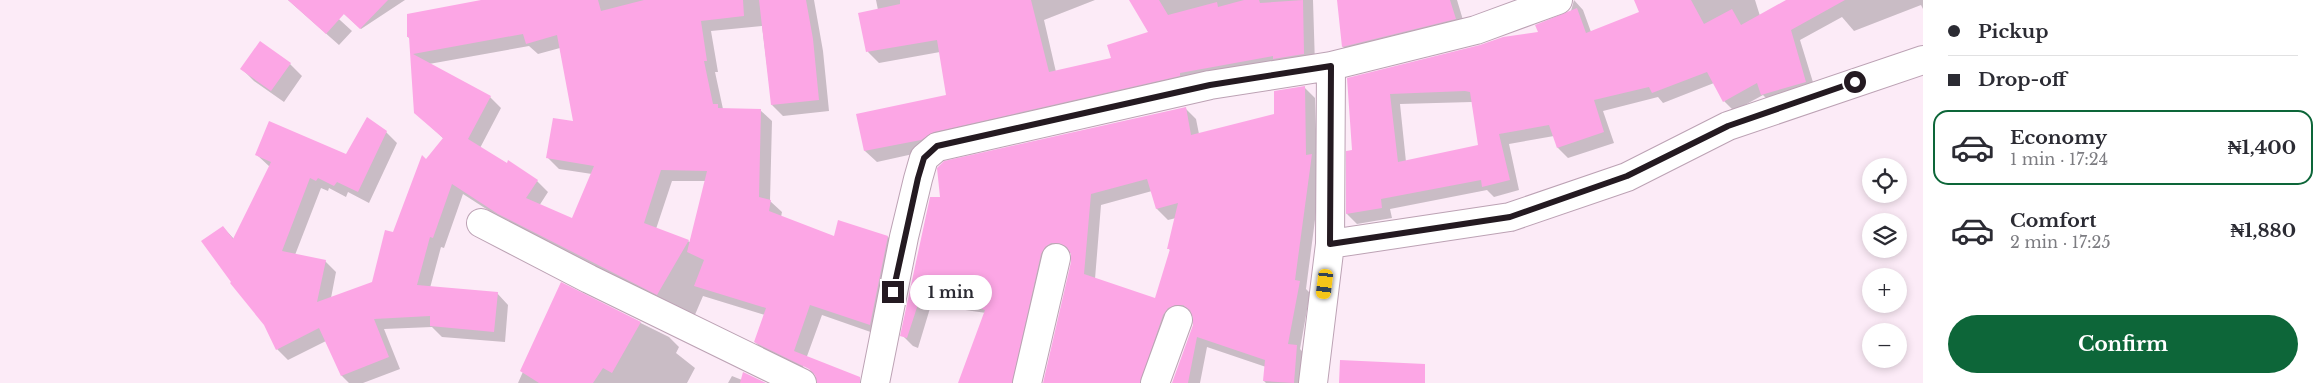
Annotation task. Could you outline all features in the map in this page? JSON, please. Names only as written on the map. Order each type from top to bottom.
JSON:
[{"type":"street","points":[[875,383],[904,237],[918,178],[924,158],[937,146],[1210,85],[1331,66],[1476,30],[1558,0]]},
{"type":"street","points":[[1330,244],[1510,217],[1627,176],[1728,126],[1923,60]]},
{"type":"street","points":[[1313,383],[1330,244],[1331,66]]},
{"type":"street","points":[[481,223],[589,280],[802,383]]},
{"type":"street","points":[[1027,383],[1056,258]]},
{"type":"street","points":[[1154,383],[1178,320]]},
{"type":"building","points":[[288,0],[388,0],[360,29],[344,14],[326,34]]},
{"type":"building","points":[[481,0],[598,0],[601,11],[644,0],[743,0],[744,16],[701,21],[707,61],[704,61],[713,104],[718,104],[718,108],[761,109],[759,197],[771,200],[769,211],[834,236],[838,220],[888,236],[870,325],[810,305],[794,351],[860,377],[860,383],[817,383],[815,375],[809,369],[754,342],[766,308],[694,286],[704,260],[687,252],[707,171],[661,170],[644,223],[689,240],[657,295],[498,214],[452,184],[433,238],[430,237],[417,285],[498,292],[494,332],[430,326],[430,316],[374,319],[389,357],[341,376],[319,328],[276,350],[264,325],[230,283],[201,241],[223,226],[233,239],[271,162],[255,155],[269,121],[346,154],[367,117],[387,131],[358,192],[337,182],[334,186],[318,178],[316,181],[310,178],[282,251],[326,260],[317,302],[372,282],[385,230],[393,232],[422,155],[426,159],[443,138],[414,113],[409,37],[407,37],[407,14]],"holes":[[[523,34],[526,44],[557,35],[573,121],[553,118],[546,158],[594,166],[572,218],[526,198],[538,180],[508,160],[507,163],[468,139],[491,96],[413,54]]]},
{"type":"building","points":[[759,0],[806,0],[813,39],[819,100],[771,105]]},
{"type":"building","points":[[900,0],[1031,0],[1049,72],[1111,58],[1107,45],[1148,32],[1129,0],[1159,0],[1168,15],[1217,2],[1218,7],[1244,0],[1259,0],[1260,3],[1303,0],[1304,54],[1273,59],[1273,56],[1180,73],[1180,76],[934,132],[921,140],[864,151],[856,114],[946,95],[937,40],[866,52],[858,13],[900,4]]},
{"type":"building","points":[[1337,0],[1450,0],[1456,19],[1342,47]]},
{"type":"building","points":[[1634,0],[1691,0],[1704,24],[1732,9],[1741,25],[1786,0],[1845,0],[1791,30],[1806,82],[1761,95],[1757,83],[1723,102],[1707,72],[1652,93],[1649,87],[1594,100],[1604,132],[1557,148],[1549,125],[1499,134],[1510,180],[1482,187],[1481,180],[1381,199],[1382,208],[1346,214],[1346,151],[1352,150],[1347,78],[1480,45],[1503,37],[1538,32],[1535,25],[1577,8],[1586,33],[1639,12]],"holes":[[[1470,92],[1478,145],[1398,162],[1390,94]]]},
{"type":"building","points":[[260,41],[291,63],[271,91],[240,69]]},
{"type":"building","points":[[1305,86],[1306,155],[1312,154],[1295,280],[1300,281],[1288,344],[1297,345],[1294,383],[1263,381],[1265,360],[1197,337],[1188,383],[1172,383],[1193,325],[1190,310],[1183,305],[1176,305],[1168,308],[1163,315],[1140,383],[1043,383],[1071,262],[1071,254],[1067,247],[1059,243],[1051,243],[1045,247],[1041,254],[1012,383],[958,383],[985,310],[982,309],[983,304],[921,295],[907,338],[900,336],[930,197],[940,197],[937,168],[944,161],[1186,107],[1191,135],[1274,114],[1274,91]],"holes":[[[1147,179],[1156,209],[1178,203],[1167,249],[1170,249],[1155,298],[1084,274],[1091,194]]]},
{"type":"building","points":[[561,282],[641,322],[612,373],[603,368],[593,383],[539,383],[520,371]]},
{"type":"building","points":[[1340,360],[1425,364],[1425,383],[1339,383]]},
{"type":"building","points":[[743,372],[766,383],[740,383]]},
{"type":"route","points":[[893,292],[904,237],[924,158],[937,146],[1210,85],[1331,66],[1330,244],[1510,217],[1627,176],[1728,126],[1855,82]]}]
